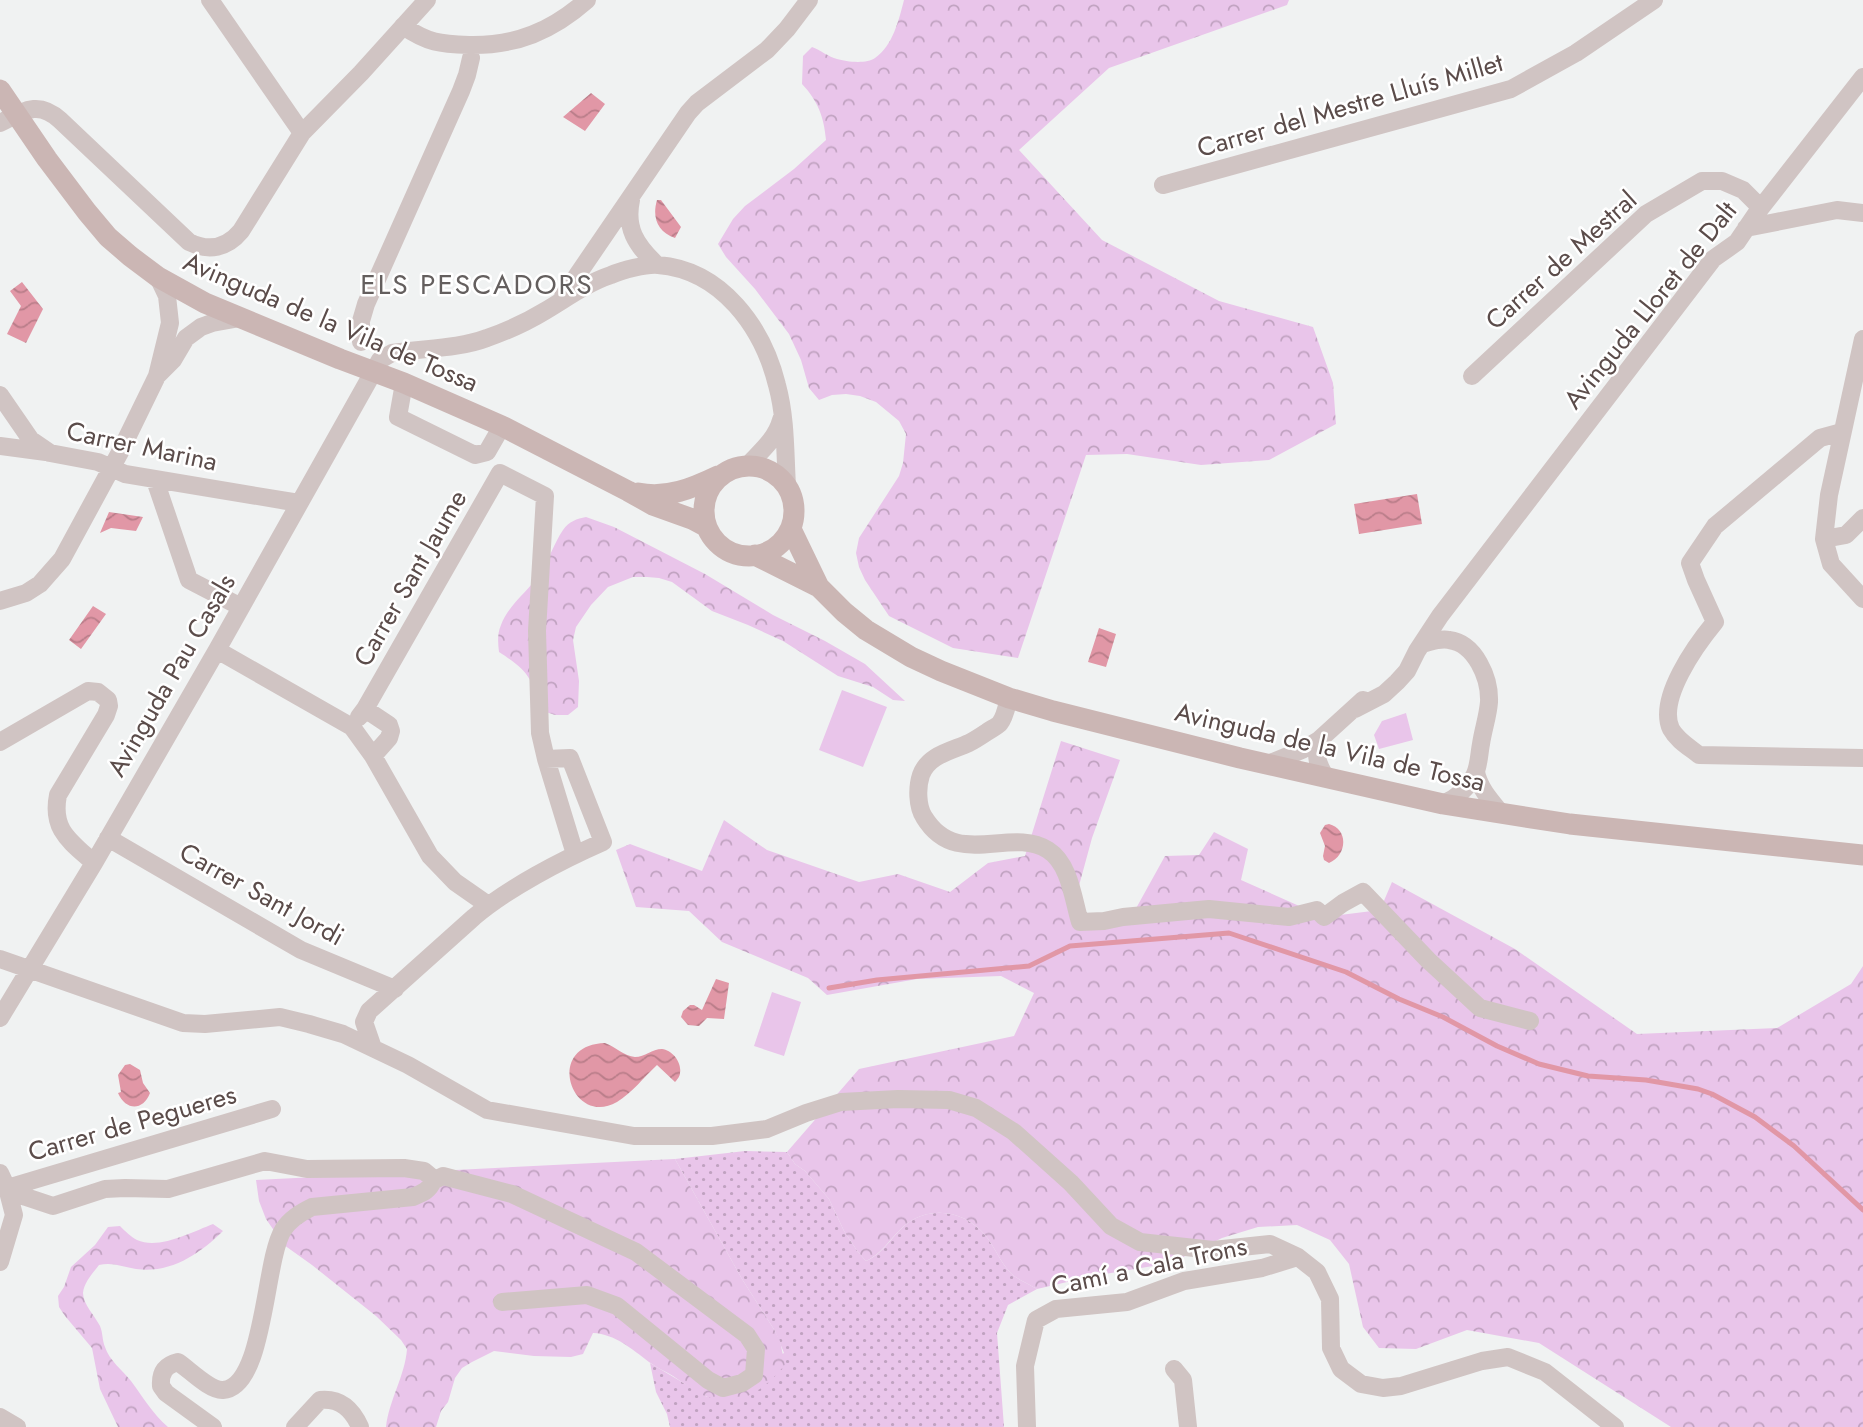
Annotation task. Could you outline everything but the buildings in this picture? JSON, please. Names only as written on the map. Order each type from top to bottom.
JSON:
[{"type":"main road","name":"Avinguda de la Vila de Tossa","points":[[0,90],[9,119],[47,159],[108,237],[158,276],[205,303],[404,383],[502,426],[653,505],[707,527]]},
{"type":"main road","points":[[748,465],[768,469],[777,475],[793,497],[795,509],[791,529],[781,543],[755,555],[727,550],[713,537],[707,527],[704,512],[708,492],[720,475],[748,465]]},
{"type":"main road","name":"Avinguda de la Vila de Tossa","points":[[628,491],[668,494],[720,475]]},
{"type":"main road","name":"Avinguda de la Vila de Tossa","points":[[791,529],[819,587]]},
{"type":"main road","name":"Avinguda de la Vila de Tossa","points":[[755,555],[819,587],[844,612],[886,643],[941,671],[1009,698],[1053,711],[1443,804],[1570,824],[1863,855]]},
{"type":"street","points":[[210,0],[302,133]]},
{"type":"street","points":[[9,119],[37,108],[54,114],[189,242],[208,248],[218,247],[235,238],[302,133],[427,0]]},
{"type":"street","points":[[403,26],[428,41],[444,44],[500,44],[519,40],[542,30],[564,18],[587,0]]},
{"type":"street","points":[[557,303],[688,113],[697,103],[767,50],[809,0]]},
{"type":"street","name":"Carrer del Mestre Lluís Millet","points":[[1163,185],[1511,89],[1576,53],[1654,0]]},
{"type":"street","points":[[361,342],[361,321],[366,304],[461,91],[471,58]]},
{"type":"street","name":"Avinguda Lloret de Dalt","points":[[1268,764],[1319,740],[1404,658],[1420,648],[1429,632],[1713,259],[1737,242],[1863,77]]},
{"type":"street","name":"Carrer de Mestral","points":[[1472,376],[1646,214],[1702,181],[1721,181],[1743,190],[1761,208]]},
{"type":"street","points":[[631,197],[628,219],[649,265]]},
{"type":"street","points":[[1746,229],[1837,210],[1863,213]]},
{"type":"street","points":[[373,371],[380,360],[393,353],[486,339],[530,320],[597,280],[614,273],[649,265],[695,274],[730,297],[749,322],[766,354],[778,386],[787,486]]},
{"type":"street","points":[[0,601],[26,593],[50,574],[62,559],[158,376],[170,323],[167,296],[158,276]]},
{"type":"street","points":[[158,376],[173,360],[186,338],[201,327],[240,318]]},
{"type":"street","points":[[1863,339],[1829,495],[1824,539],[1831,564],[1863,599]]},
{"type":"street","name":"Avinguda Pau Casals","points":[[0,1018],[94,863],[217,650],[373,371]]},
{"type":"street","points":[[404,383],[398,417],[475,455],[487,452],[502,426]]},
{"type":"street","name":"Carrer Marina","points":[[0,395],[31,440],[50,453],[85,458],[125,474],[299,503]]},
{"type":"street","points":[[748,465],[771,441],[779,427],[782,414]]},
{"type":"street","points":[[4,447],[20,444],[25,439],[25,429]]},
{"type":"street","points":[[1842,432],[1820,438],[1715,526],[1690,563],[1715,622],[1681,671],[1667,715],[1671,729],[1678,738],[1699,755],[1863,758]]},
{"type":"street","points":[[4,447],[50,453]]},
{"type":"street","name":"Carrer Sant Jaume","points":[[352,727],[365,709],[500,473],[545,496],[537,631],[540,733],[546,759]]},
{"type":"street","points":[[155,480],[190,580],[241,607]]},
{"type":"street","points":[[1824,539],[1846,534],[1863,518]]},
{"type":"street","points":[[1454,600],[1452,621],[1460,643]]},
{"type":"street","points":[[1420,648],[1440,639],[1460,643],[1476,658],[1485,675],[1488,712],[1476,772],[1485,794],[1501,813]]},
{"type":"street","points":[[217,650],[352,727],[373,756],[430,856],[455,882],[488,905]]},
{"type":"street","points":[[0,742],[88,691],[98,692],[108,699],[106,715],[58,795],[55,809],[63,832],[94,863]]},
{"type":"street","points":[[1009,698],[1000,723],[971,742],[934,758],[926,766],[921,775],[918,793],[922,814],[929,824],[946,838],[959,844],[1025,843],[1048,850],[1063,866],[1080,922],[1209,909],[1289,917],[1317,910],[1324,917],[1363,892],[1428,960],[1480,1009],[1531,1021]]},
{"type":"street","points":[[365,709],[389,725],[391,731],[389,738],[373,756]]},
{"type":"street","points":[[1319,740],[1317,763],[1326,778]]},
{"type":"street","points":[[343,1034],[364,1023],[369,1011],[488,905],[575,854],[603,842],[570,758],[546,759],[575,854]]},
{"type":"street","points":[[1443,804],[1457,796],[1476,772]]},
{"type":"street","name":"Carrer Sant Jordi","points":[[108,838],[301,950],[395,989]]},
{"type":"street","points":[[0,959],[183,1023],[205,1024],[280,1017],[343,1034],[408,1065],[487,1110],[634,1136],[712,1136],[767,1129],[841,1102],[949,1100],[976,1108],[1014,1132],[1071,1183],[1111,1226],[1140,1242],[1213,1250],[1270,1244],[1298,1257],[1317,1272],[1330,1299],[1331,1348],[1341,1369],[1361,1384],[1383,1388],[1401,1386],[1482,1361],[1508,1357],[1545,1372],[1615,1427]]},
{"type":"street","points":[[364,1023],[373,1048]]},
{"type":"street","name":"Carrer de Pegueres","points":[[4,1180],[272,1110]]},
{"type":"street","points":[[4,1180],[26,1197],[53,1206],[105,1189],[168,1189],[265,1161],[307,1170],[404,1168],[424,1171],[433,1181]]},
{"type":"street","points":[[213,1427],[166,1393],[161,1386],[162,1374],[170,1364],[178,1362],[213,1388],[224,1390],[236,1385],[246,1374],[259,1334],[276,1246],[292,1220],[312,1207],[413,1197],[425,1192],[433,1181],[443,1175],[512,1194],[636,1252],[747,1335],[756,1349],[754,1375],[742,1383],[723,1388],[708,1380],[617,1306],[587,1295],[502,1302]]},
{"type":"street","points":[[0,1262],[14,1214],[4,1180]]},
{"type":"street","name":"Camí a Cala Trons","points":[[1027,1427],[1025,1366],[1036,1321],[1056,1309],[1127,1302],[1184,1281],[1262,1268],[1298,1257]]},
{"type":"street","points":[[1174,1369],[1183,1380],[1188,1427]]},
{"type":"street","points":[[295,1427],[320,1400],[329,1399],[340,1401],[350,1409],[359,1425]]},
{"type":"street","points":[[0,1417],[17,1427]]},
{"type":"green space","points":[[904,0],[1289,0],[1287,5],[1109,68],[1019,150],[1102,240],[1219,301],[1313,327],[1333,383],[1336,424],[1269,460],[1201,465],[1127,454],[1086,455],[1018,658],[953,648],[889,616],[865,580],[856,553],[859,538],[899,476],[906,434],[899,421],[876,402],[846,394],[819,400],[809,388],[801,360],[789,334],[718,244],[733,219],[745,206],[794,169],[826,140],[819,110],[802,84],[803,56],[812,47],[846,61],[862,62],[875,58],[891,39]]},
{"type":"green space","points":[[586,517],[614,527],[705,574],[773,615],[865,664],[905,701],[893,700],[873,687],[838,676],[783,641],[712,611],[672,582],[659,578],[633,577],[608,587],[576,627],[573,640],[579,681],[578,707],[568,715],[543,711],[528,676],[499,652],[499,632],[508,611],[535,580],[563,530],[571,522]]},
{"type":"green space","points":[[842,690],[887,707],[863,767],[819,750]]},
{"type":"green space","points":[[1406,713],[1413,740],[1379,749],[1374,735],[1382,721]]},
{"type":"green space","points":[[1061,741],[1120,760],[1092,838],[1077,893],[1085,913],[1122,923],[1134,912],[1165,856],[1199,855],[1214,832],[1248,849],[1241,880],[1324,917],[1380,910],[1392,882],[1515,949],[1637,1034],[1777,1028],[1851,984],[1863,966],[1863,1427],[1671,1427],[1539,1343],[1467,1330],[1416,1349],[1379,1348],[1363,1327],[1349,1264],[1330,1240],[1297,1225],[1258,1227],[1222,1238],[1171,1263],[1037,1289],[1010,1272],[986,1236],[971,1222],[953,1214],[933,1213],[907,1224],[866,1261],[844,1231],[829,1199],[787,1152],[859,1069],[1014,1036],[1034,993],[1001,976],[917,979],[827,995],[808,978],[722,942],[689,911],[636,907],[616,850],[630,844],[702,871],[724,820],[767,850],[859,882],[898,874],[950,892],[988,863],[1025,856]]},
{"type":"green space","points":[[772,992],[801,1002],[784,1056],[754,1046]]},
{"type":"green space","points":[[745,1151],[787,1152],[829,1199],[844,1231],[866,1261],[880,1252],[914,1219],[933,1213],[953,1214],[979,1228],[1010,1272],[1037,1289],[1008,1305],[997,1333],[1004,1427],[670,1427],[656,1392],[650,1363],[707,1397],[784,1353],[775,1331],[742,1279],[675,1159]]},
{"type":"green space","points":[[675,1159],[742,1279],[775,1331],[785,1365],[769,1382],[750,1395],[740,1399],[718,1400],[696,1392],[616,1339],[593,1333],[583,1354],[571,1357],[494,1351],[472,1362],[462,1368],[455,1378],[448,1402],[441,1411],[436,1427],[386,1427],[407,1349],[376,1316],[284,1245],[266,1219],[259,1201],[256,1180]]},
{"type":"green space","points":[[213,1224],[223,1231],[184,1260],[149,1270],[113,1264],[99,1265],[85,1285],[85,1301],[100,1326],[110,1356],[152,1411],[168,1427],[118,1427],[100,1389],[92,1348],[59,1307],[58,1296],[71,1267],[95,1245],[108,1227],[120,1226],[137,1240],[155,1243],[175,1239]]},
{"type":"water","points":[[591,93],[605,104],[585,131],[563,117]]},
{"type":"water","points":[[657,200],[661,200],[681,227],[675,238],[664,232],[657,223]]},
{"type":"water","points":[[22,282],[43,309],[26,343],[7,334],[21,306],[10,291]]},
{"type":"water","points":[[1417,494],[1422,524],[1359,534],[1354,504]]},
{"type":"water","points":[[109,512],[143,517],[136,531],[111,528],[100,533]]},
{"type":"water","points":[[93,606],[106,614],[81,649],[69,640]]},
{"type":"water","points":[[1099,628],[1116,634],[1106,667],[1088,662]]},
{"type":"water","points":[[1329,824],[1340,831],[1343,843],[1339,855],[1329,863],[1324,860],[1325,846],[1320,833],[1325,825]]},
{"type":"water","points":[[716,979],[729,983],[724,1019],[707,1018],[699,1026],[688,1025],[681,1017],[683,1011],[690,1005],[702,1010]]},
{"type":"water","points":[[605,1043],[635,1057],[658,1049],[666,1050],[678,1061],[679,1077],[675,1082],[657,1065],[617,1102],[601,1107],[587,1104],[577,1095],[571,1083],[570,1069],[574,1057],[586,1047]]},
{"type":"water","points":[[130,1064],[140,1070],[143,1083],[150,1093],[139,1106],[125,1103],[118,1093],[121,1092],[118,1075],[125,1065]]},
{"type":"waterway","points":[[829,988],[877,980],[1029,966],[1070,946],[1229,933],[1346,972],[1539,1064],[1588,1076],[1646,1080],[1712,1094],[1755,1117],[1794,1146],[1863,1210]]},
{"type":"district","name":"ELS PESCADORS","points":[[477,284]]}]
